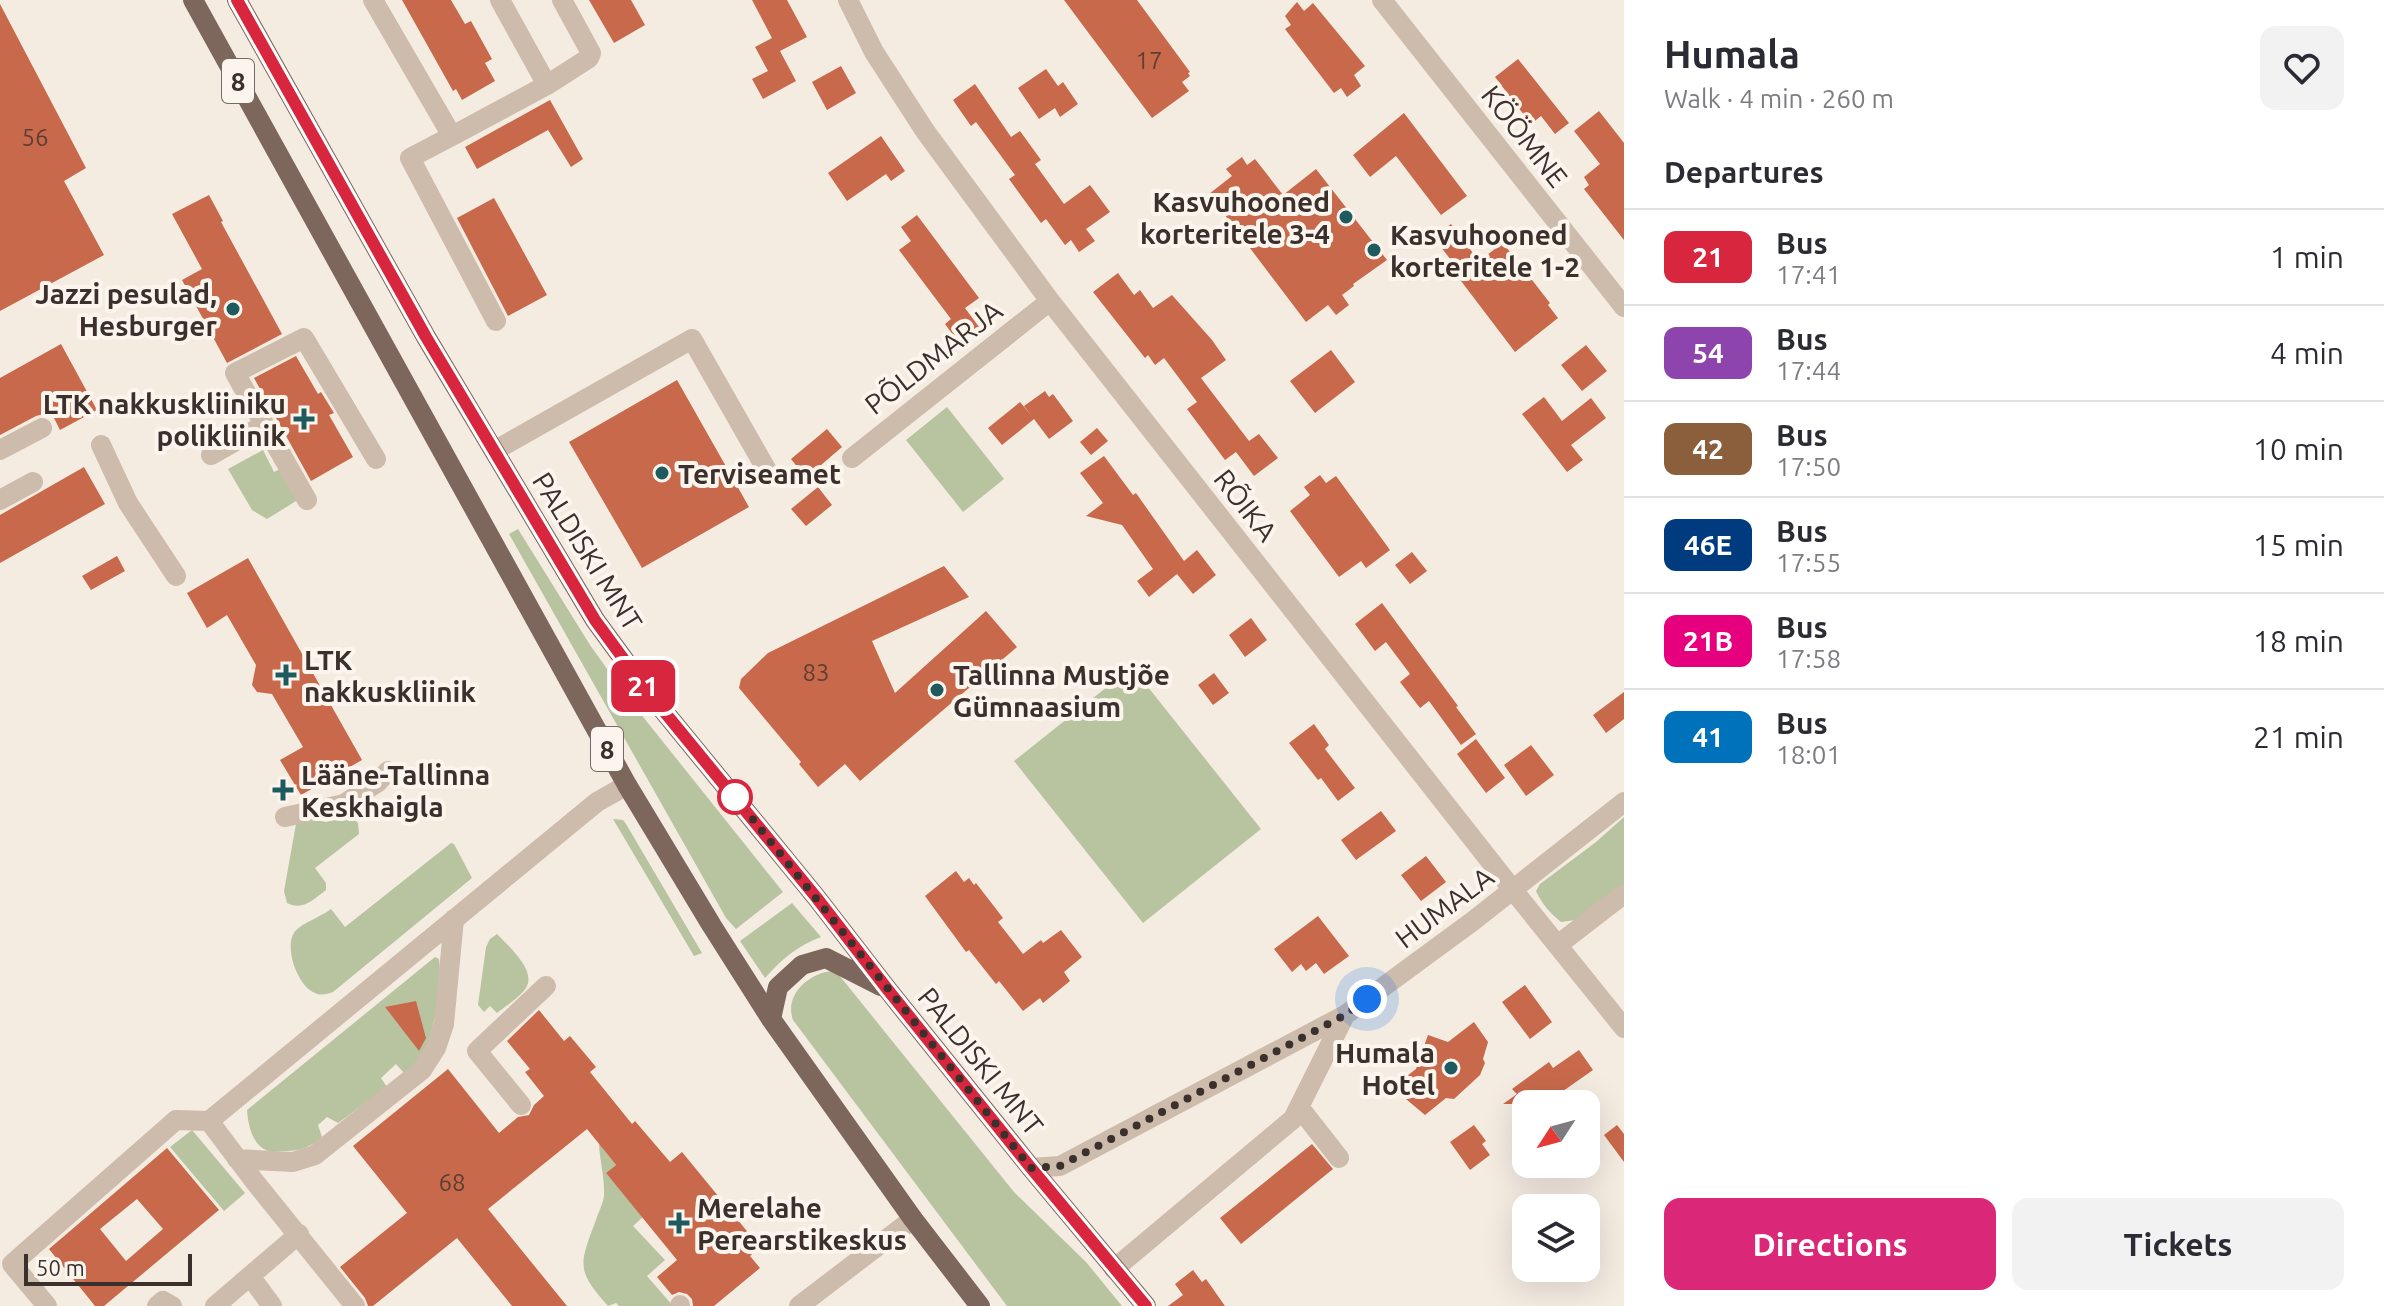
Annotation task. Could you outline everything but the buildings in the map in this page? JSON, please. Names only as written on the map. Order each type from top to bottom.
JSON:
[{"type":"main road","name":"8","points":[[193,0],[627,785],[771,1019],[913,1219],[980,1306]]},
{"type":"main road","name":"PALDISKI MNT","points":[[237,0],[426,337],[595,620],[644,687],[1146,1306]]},
{"type":"main road","points":[[771,1019],[778,987],[802,965],[826,958],[888,990]]},
{"type":"street","points":[[373,0],[452,136]]},
{"type":"street","points":[[500,0],[547,85]]},
{"type":"street","points":[[496,321],[410,158],[547,85],[589,58],[591,53],[562,0]]},
{"type":"street","name":"RÕIKA","points":[[848,0],[874,52],[925,131],[1050,301],[1624,1028]]},
{"type":"street","name":"KÖÖMNE","points":[[1382,0],[1624,307]]},
{"type":"street","name":"PÕLDMARJA","points":[[852,458],[1050,301]]},
{"type":"street","points":[[307,500],[235,373],[304,338],[376,459]]},
{"type":"street","points":[[494,451],[692,339],[769,474]]},
{"type":"street","points":[[211,455],[264,425]]},
{"type":"street","points":[[0,450],[42,428]]},
{"type":"street","points":[[101,445],[128,503],[176,576]]},
{"type":"street","points":[[0,500],[33,482]]},
{"type":"street","points":[[285,817],[344,804],[378,782],[388,771]]},
{"type":"street","points":[[47,1306],[12,1264],[176,1120],[209,1121],[597,802],[627,785]]},
{"type":"street","name":"HUMALA","points":[[1031,1168],[1060,1166],[1345,1015],[1513,890],[1624,802]]},
{"type":"street","points":[[1559,944],[1624,894]]},
{"type":"street","points":[[237,1159],[293,1162],[315,1155],[422,1070],[436,1048],[444,1024],[454,919]]},
{"type":"street","points":[[521,1105],[477,1051],[546,986]]},
{"type":"street","points":[[1114,1269],[1293,1119],[1345,1015]]},
{"type":"street","points":[[1299,1107],[1339,1158]]},
{"type":"street","points":[[209,1121],[355,1306]]},
{"type":"street","points":[[799,1306],[913,1219]]},
{"type":"street","points":[[215,1306],[299,1234]]},
{"type":"street","points":[[250,1276],[272,1306]]},
{"type":"street","points":[[157,1306],[163,1301],[172,1306]]},
{"type":"green space","points":[[947,407],[1004,479],[963,512],[906,440]]},
{"type":"green space","points":[[263,450],[274,472],[284,467],[301,498],[267,519],[252,510],[228,469]]},
{"type":"green space","points":[[518,529],[590,645],[628,698],[783,892],[736,929],[726,918],[509,534]]},
{"type":"green space","points":[[1132,667],[1261,829],[1143,923],[1014,761]]},
{"type":"green space","points":[[351,816],[358,823],[359,834],[315,868],[326,883],[326,890],[303,905],[287,903],[284,891],[296,824],[306,818],[326,822]]},
{"type":"green space","points":[[1624,817],[1624,888],[1576,920],[1561,922],[1538,896],[1536,891],[1540,884]]},
{"type":"green space","points":[[613,819],[623,820],[626,824],[702,953],[694,956]]},
{"type":"green space","points":[[451,843],[472,878],[333,992],[315,993],[303,983],[292,957],[291,940],[297,930],[331,909],[345,927]]},
{"type":"green space","points":[[792,903],[821,937],[790,954],[765,978],[740,941]]},
{"type":"green space","points":[[497,934],[525,966],[528,981],[520,995],[497,1013],[490,1006],[484,1012],[478,1005],[486,947]]},
{"type":"green space","points":[[435,957],[439,959],[440,970],[436,1012],[429,1039],[415,1064],[404,1073],[396,1064],[381,1078],[387,1087],[338,1123],[327,1117],[318,1125],[322,1137],[309,1146],[276,1152],[261,1147],[252,1133],[247,1110]]},
{"type":"green space","points":[[831,971],[839,975],[1014,1192],[1086,1262],[1122,1306],[1007,1306],[793,1020],[792,1002],[800,987],[814,976]]},
{"type":"green space","points":[[192,1130],[245,1193],[224,1211],[170,1147]]},
{"type":"green space","points":[[608,1136],[612,1140],[603,1149],[616,1165],[606,1173],[643,1217],[633,1226],[665,1260],[647,1276],[673,1306],[619,1306],[616,1303],[608,1306],[586,1275],[586,1247],[604,1196],[599,1145]]},
{"type":"bus line","name":"21","points":[[237,0],[426,337],[595,620],[644,687],[1146,1306]]},
{"type":"place","name":"Kasvuhooned korteritele 3-4","points":[[1346,217]]},
{"type":"place","name":"Kasvuhooned korteritele 1-2","points":[[1374,250]]},
{"type":"place","name":"Jazzi pesulad, Hesburger","points":[[233,309]]},
{"type":"place","name":"LTK nakkuskliiniku polikliinik","points":[[304,419]]},
{"type":"place","name":"Terviseamet","points":[[662,473]]},
{"type":"place","name":"LTK nakkuskliinik","points":[[286,675]]},
{"type":"place","name":"Tallinna Mustjõe Gümnaasium","points":[[937,690]]},
{"type":"place","name":"Lääne-Tallinna Keskhaigla","points":[[283,790]]},
{"type":"place","name":"Humala Hotel","points":[[1451,1068]]},
{"type":"place","name":"Merelahe Perearstikeskus","points":[[679,1223]]},
{"type":"route","points":[[735,797],[1031,1168],[1060,1166],[1345,1015],[1367,999]]}]
